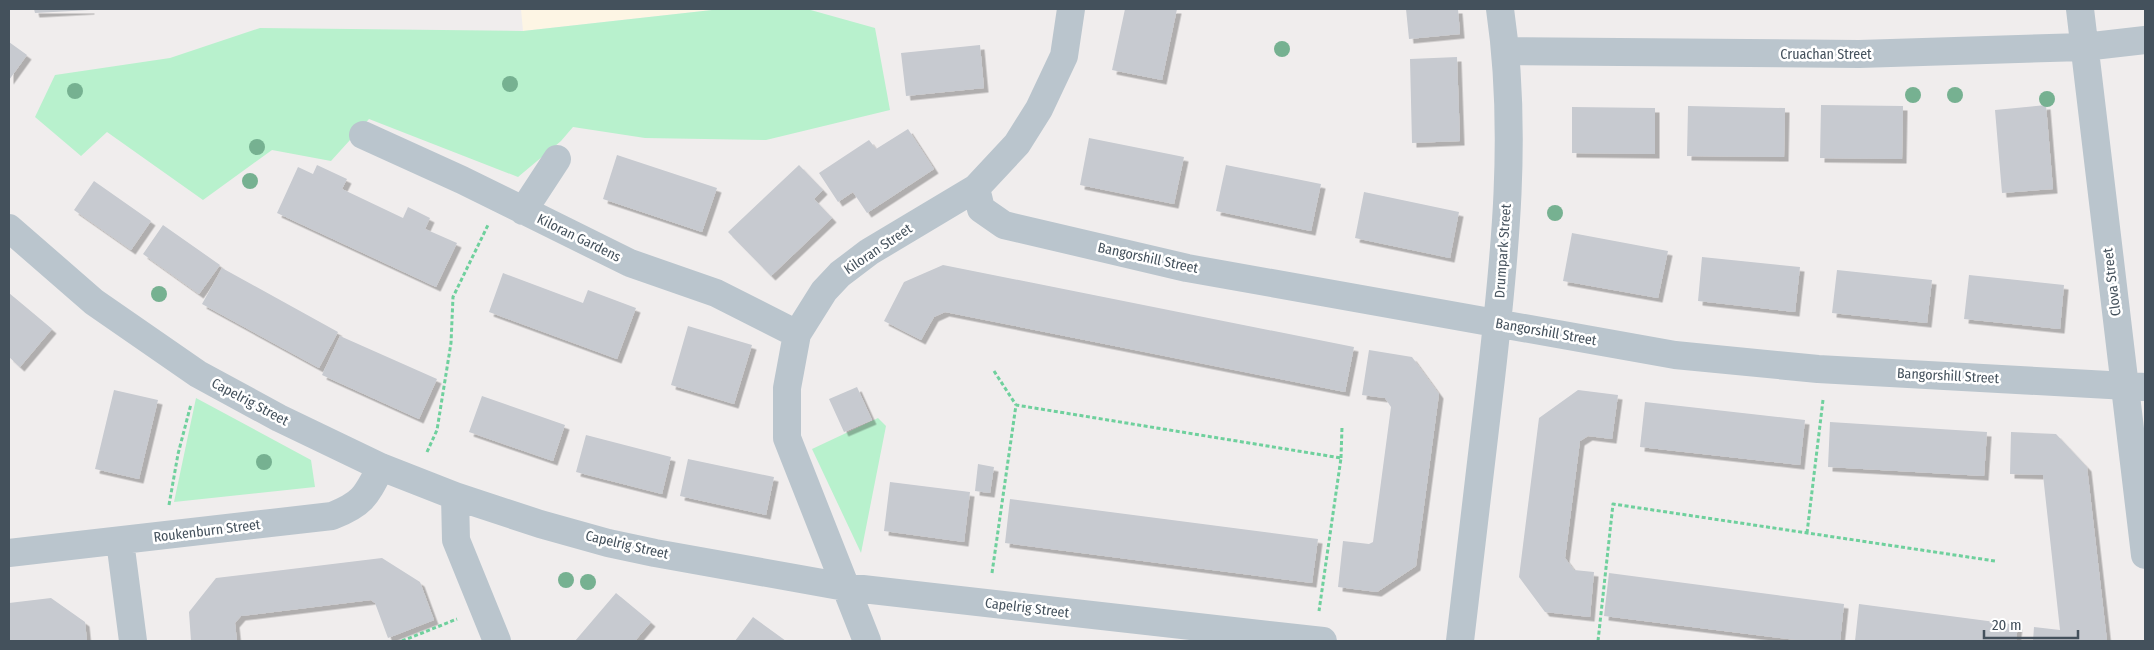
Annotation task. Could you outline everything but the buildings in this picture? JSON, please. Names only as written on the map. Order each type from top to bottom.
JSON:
[{"type":"street","name":"Kiloran Street","points":[[867,641],[787,438],[787,388],[797,334],[824,291],[840,274],[869,252],[976,188],[1017,144],[1038,109],[1064,56],[1071,9]]},
{"type":"street","name":"Drumpark Street","points":[[1460,641],[1497,323],[1506,212],[1509,126],[1506,51],[1500,9]]},
{"type":"street","name":"Clova Street","points":[[2080,9],[2084,47],[2135,386],[2145,555]]},
{"type":"street","name":"Cruachan Street","points":[[1506,51],[1859,54],[2084,47],[2145,40]]},
{"type":"street","name":"Kiloran Gardens","points":[[363,135],[630,263],[716,293],[797,334]]},
{"type":"street","points":[[512,205],[556,159]]},
{"type":"street","name":"Bangorshill Street","points":[[976,188],[981,209],[1004,225],[1187,268],[1676,355],[1827,369],[2135,386]]},
{"type":"street","name":"Capelrig Street","points":[[9,228],[94,302],[198,374],[279,418],[381,466],[455,496],[540,524],[608,543],[845,587],[1319,641]]},
{"type":"street","name":"Roukenburn Street","points":[[9,553],[332,516],[351,508],[367,495],[381,466]]},
{"type":"street","points":[[455,496],[456,540],[497,641]]},
{"type":"street","points":[[120,540],[133,641]]},
{"type":"path","points":[[415,480],[437,430],[451,343],[453,298],[512,205]]},
{"type":"path","points":[[1807,533],[1827,369]]},
{"type":"path","points":[[988,603],[1016,405],[994,371]]},
{"type":"path","points":[[164,536],[178,454],[198,374]]},
{"type":"path","points":[[1016,405],[1341,458]]},
{"type":"path","points":[[1319,641],[1341,458],[1342,427]]},
{"type":"path","points":[[1598,641],[1613,504],[1995,560]]},
{"type":"path","points":[[402,641],[484,609]]},
{"type":"shaded area","points":[[521,9],[721,9],[523,31]]},
{"type":"green space","points":[[721,9],[807,9],[875,28],[890,110],[766,140],[645,138],[573,127],[561,141],[518,177],[369,119],[331,161],[272,150],[203,200],[107,132],[81,156],[35,117],[55,75],[170,58],[260,28],[523,31]]},
{"type":"green space","points":[[196,398],[311,460],[315,487],[174,502]]},
{"type":"green space","points":[[878,418],[886,426],[861,553],[812,449]]}]
